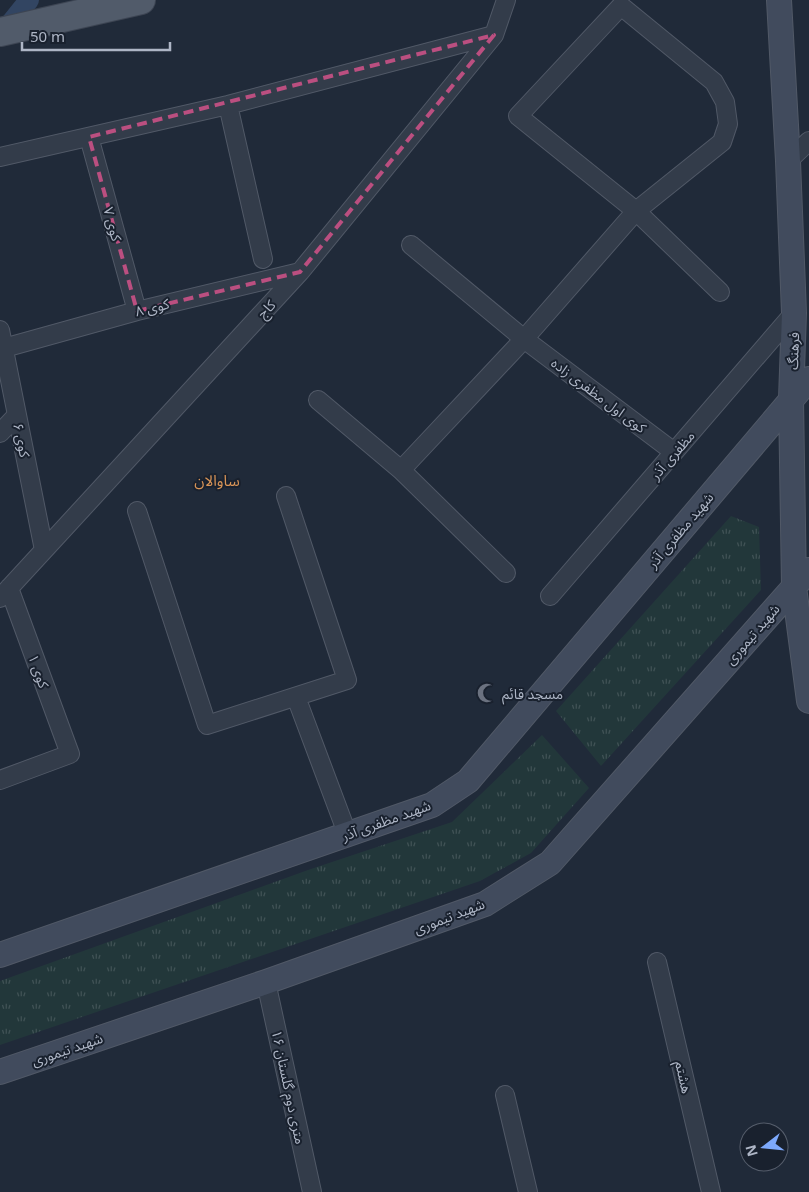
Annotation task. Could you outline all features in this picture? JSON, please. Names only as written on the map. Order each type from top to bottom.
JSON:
[{"type":"main road","points":[[0,32],[141,0]]},
{"type":"main road","name":"فرهنگ","points":[[779,0],[794,313],[791,399],[809,701]]},
{"type":"main road","name":"شهید مظفری آذر","points":[[0,956],[432,805],[468,781],[809,379]]},
{"type":"main road","name":"شهید تیموری","points":[[0,1072],[266,982],[485,904],[550,863],[801,579]]},
{"type":"street","name":"کاج","points":[[4,593],[300,272],[494,35],[506,0]]},
{"type":"street","points":[[401,470],[524,339],[636,211],[722,142],[728,124],[725,102],[714,82],[621,6],[518,116],[636,211],[720,292]]},
{"type":"street","points":[[0,158],[228,105],[494,35]]},
{"type":"street","points":[[228,105],[263,259]]},
{"type":"street","name":"کوی ۷","points":[[89,138],[137,311]]},
{"type":"street","points":[[788,160],[809,141]]},
{"type":"street","name":"کوی اول مظفری زاده","points":[[411,245],[524,339],[674,452]]},
{"type":"street","name":"کوی ۸","points":[[4,348],[137,311],[300,272]]},
{"type":"street","name":"مظفری آذر","points":[[550,596],[794,313]]},
{"type":"street","name":"کوی ۶","points":[[0,330],[44,550]]},
{"type":"street","points":[[318,400],[401,470],[506,573]]},
{"type":"street","points":[[0,432],[16,415]]},
{"type":"street","points":[[137,511],[206,725],[347,680],[286,496]]},
{"type":"street","name":"کوی ۱","points":[[0,780],[70,754],[4,593]]},
{"type":"street","points":[[296,696],[347,834]]},
{"type":"street","name":"هشتم","points":[[657,962],[711,1192]]},
{"type":"street","name":"۱۶ متری دوم گلستان","points":[[266,982],[312,1192]]},
{"type":"street","points":[[505,1096],[528,1192]]},
{"type":"highlighted area","points":[[494,35],[300,272],[137,311],[89,137]]},
{"type":"green space","points":[[731,516],[759,527],[761,590],[601,766],[556,711]]},
{"type":"green space","points":[[542,735],[589,788],[531,853],[480,881],[0,1045],[0,981],[308,870],[452,822]]},
{"type":"waterway","points":[[1,35],[29,0]]},
{"type":"place","name":"مسجد قائم","points":[[487,693]]},
{"type":"district","name":"ساوالان","points":[[217,480]]}]
